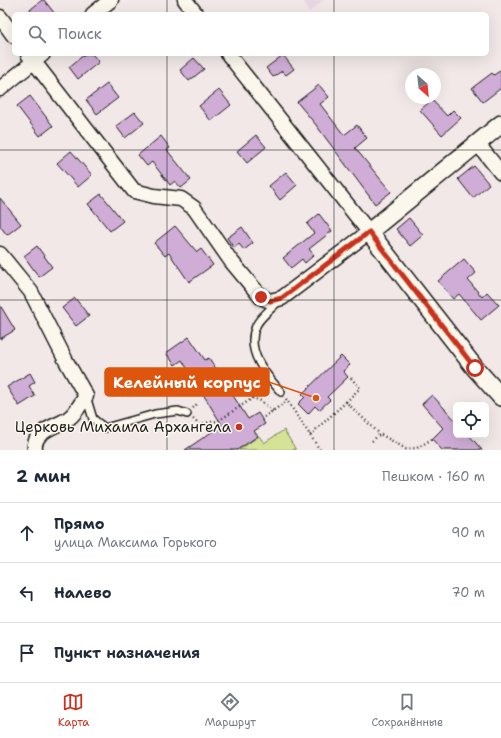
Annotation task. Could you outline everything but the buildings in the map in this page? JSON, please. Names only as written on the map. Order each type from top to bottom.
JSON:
[{"type":"street","points":[[96,12],[111,0]]},
{"type":"street","points":[[185,0],[194,12]]},
{"type":"street","points":[[0,17],[12,33]]},
{"type":"street","points":[[0,88],[35,56],[134,191],[181,200],[194,208],[231,261],[261,297],[270,301],[282,298],[369,232],[501,124]]},
{"type":"street","points":[[230,56],[475,368],[501,396]]},
{"type":"street","points":[[478,143],[501,173]]},
{"type":"street","points":[[0,254],[31,292],[66,361],[86,396],[70,418],[40,434],[34,446],[35,450]]},
{"type":"lane","points":[[281,392],[265,373],[260,364],[252,339],[256,325],[282,298]]},
{"type":"lane","points":[[86,396],[93,419],[104,428],[155,414],[178,411],[187,414]]},
{"type":"path","points":[[310,435],[360,388],[351,378]]},
{"type":"path","points":[[281,392],[320,450]]},
{"type":"path","points":[[198,403],[187,414],[199,424],[218,420],[253,398],[261,401],[273,411]]},
{"type":"path","points":[[264,417],[287,401]]},
{"type":"path","points":[[346,402],[380,434],[406,449],[417,448],[432,439]]},
{"type":"path","points":[[372,440],[380,434]]},
{"type":"shaded area","points":[[303,0],[324,0],[309,12]]},
{"type":"green space","points":[[284,430],[296,450],[239,450],[259,436],[264,443]]},
{"type":"place","name":"Келейный корпус","points":[[316,398]]},
{"type":"place","name":"Церковь Михаила Архангела","points":[[239,427]]},
{"type":"route","points":[[261,297],[270,301],[282,298],[369,232],[475,368]]}]
